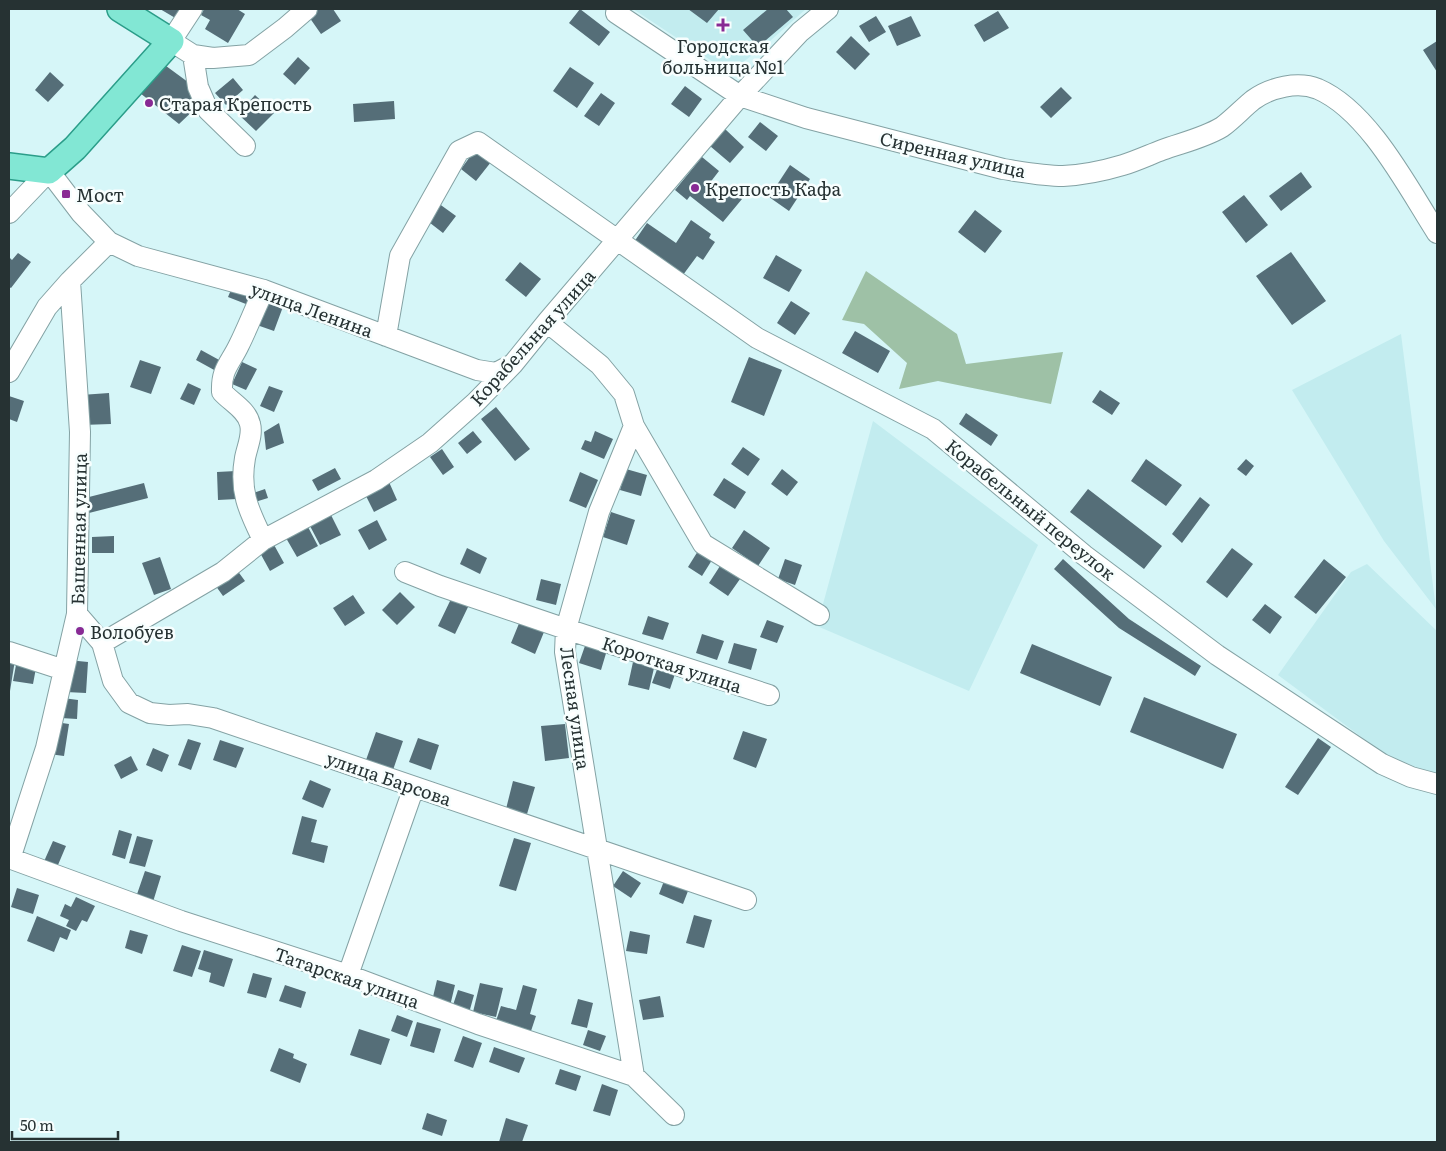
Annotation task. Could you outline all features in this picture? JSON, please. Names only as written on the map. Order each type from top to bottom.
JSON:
[{"type":"main road","points":[[9,166],[49,171],[75,148],[171,41],[120,9]]},
{"type":"street","points":[[192,9],[171,41],[193,55],[214,58],[249,55],[307,9]]},
{"type":"street","name":"Корабельная улица","points":[[102,643],[223,572],[263,540],[376,480],[430,442],[476,402],[513,364],[740,96],[800,32],[828,9]]},
{"type":"street","name":"Сиренная улица","points":[[616,13],[740,96],[806,118],[1003,169],[1062,176],[1089,173],[1124,165],[1197,138],[1221,127],[1266,92],[1284,86],[1316,88],[1348,108],[1382,146],[1437,233]]},
{"type":"street","points":[[193,55],[198,87],[208,110],[245,146]]},
{"type":"street","name":"Корабельный переулок","points":[[386,336],[400,256],[459,151],[478,142],[757,338],[933,429],[1084,555],[1217,655],[1382,764],[1411,777],[1437,784]]},
{"type":"street","points":[[9,212],[49,171],[81,213],[109,242],[47,307],[9,372]]},
{"type":"street","name":"улица Ленина","points":[[109,242],[138,256],[264,290],[477,370],[496,372],[513,364]]},
{"type":"street","name":"Башенная улица","points":[[10,858],[46,748],[77,614],[80,432],[70,281]]},
{"type":"street","points":[[263,540],[247,506],[244,483],[250,424],[245,412],[222,392],[222,379],[231,356],[239,346],[264,290]]},
{"type":"street","points":[[547,322],[600,365],[624,394],[634,426],[703,544],[820,615]]},
{"type":"street","name":"Лесная улица","points":[[634,426],[599,512],[566,630],[565,652],[634,1076]]},
{"type":"street","name":"Короткая улица","points":[[405,572],[566,630],[769,695]]},
{"type":"street","name":"улица Барсова","points":[[77,614],[102,643],[113,681],[130,703],[150,712],[169,715],[188,714],[213,718],[746,900]]},
{"type":"street","points":[[9,652],[64,670]]},
{"type":"street","points":[[348,975],[414,787]]},
{"type":"street","name":"Татарская улица","points":[[10,858],[180,921],[348,975],[478,1024],[634,1076],[674,1115]]},
{"type":"shaded area","name":"Городская больница №1","points":[[633,9],[806,9],[742,63],[727,71]]},
{"type":"shaded area","points":[[1401,334],[1436,609],[1384,541],[1292,390]]},
{"type":"shaded area","points":[[873,421],[1038,545],[969,691],[817,626]]},
{"type":"shaded area","points":[[1367,564],[1437,631],[1437,776],[1383,753],[1278,675],[1351,572]]},
{"type":"green space","points":[[866,271],[957,334],[966,364],[1063,352],[1051,404],[938,381],[899,389],[907,363],[864,324],[842,320]]},
{"type":"building","points":[[160,9],[183,9],[177,19]]},
{"type":"building","points":[[204,9],[237,9],[245,14],[228,43],[205,29],[210,20],[201,15]]},
{"type":"building","points":[[315,9],[333,9],[341,21],[321,34],[307,14]]},
{"type":"building","points":[[580,9],[610,32],[599,46],[569,23]]},
{"type":"building","points":[[688,9],[719,9],[707,23]]},
{"type":"building","points":[[768,9],[786,9],[793,17],[758,47],[743,30]]},
{"type":"building","points":[[998,11],[1009,28],[984,42],[974,25]]},
{"type":"building","points":[[876,16],[886,32],[869,42],[859,26]]},
{"type":"building","points":[[911,16],[921,36],[897,46],[888,26]]},
{"type":"building","points":[[851,36],[870,54],[855,70],[836,52]]},
{"type":"building","points":[[1437,41],[1437,72],[1423,50]]},
{"type":"building","points":[[298,57],[310,68],[295,85],[283,74]]},
{"type":"building","points":[[162,63],[192,85],[199,105],[179,124],[140,93]]},
{"type":"building","points":[[570,67],[594,83],[577,108],[553,91]]},
{"type":"building","points":[[50,72],[64,85],[48,102],[35,90]]},
{"type":"building","points":[[233,78],[243,90],[226,105],[215,93]]},
{"type":"building","points":[[685,86],[702,99],[689,117],[671,104]]},
{"type":"building","points":[[1061,87],[1072,98],[1051,118],[1040,107]]},
{"type":"building","points":[[601,93],[615,103],[599,126],[584,116]]},
{"type":"building","points":[[255,95],[274,113],[256,131],[238,114]]},
{"type":"building","points":[[394,101],[395,119],[354,122],[353,104]]},
{"type":"building","points":[[760,122],[778,136],[766,151],[748,137]]},
{"type":"building","points":[[725,129],[744,147],[730,163],[710,146]]},
{"type":"building","points":[[475,150],[491,162],[476,181],[461,169]]},
{"type":"building","name":"Крепость Кафа","points":[[702,157],[719,171],[709,184],[721,194],[727,187],[742,199],[723,222],[690,196],[687,200],[675,190]]},
{"type":"building","points":[[790,165],[810,179],[789,211],[769,197]]},
{"type":"building","points":[[1301,172],[1312,187],[1281,211],[1269,196]]},
{"type":"building","points":[[1244,195],[1268,225],[1246,243],[1222,212]]},
{"type":"building","points":[[438,203],[456,216],[443,233],[425,219]]},
{"type":"building","points":[[975,210],[1002,231],[985,253],[958,232]]},
{"type":"building","points":[[691,220],[711,234],[709,238],[715,242],[703,260],[697,256],[683,275],[634,242],[647,223],[676,243]]},
{"type":"building","points":[[1291,252],[1326,301],[1292,325],[1256,276]]},
{"type":"building","points":[[18,253],[31,262],[11,288],[9,287],[9,257],[12,260]]},
{"type":"building","points":[[776,255],[802,270],[789,292],[763,278]]},
{"type":"building","points":[[520,262],[541,279],[526,297],[505,280]]},
{"type":"building","points":[[233,285],[256,293],[251,306],[228,297]]},
{"type":"building","points":[[265,296],[284,304],[274,331],[254,324]]},
{"type":"building","points":[[791,301],[810,313],[795,335],[777,323]]},
{"type":"building","points":[[855,331],[890,351],[878,373],[842,353]]},
{"type":"building","points":[[201,350],[221,361],[216,371],[196,360]]},
{"type":"building","points":[[749,357],[782,370],[764,416],[731,402]]},
{"type":"building","points":[[140,360],[161,367],[151,394],[130,387]]},
{"type":"building","points":[[242,362],[257,369],[246,390],[232,384]]},
{"type":"building","points":[[188,383],[201,389],[194,405],[180,399]]},
{"type":"building","points":[[269,386],[283,391],[274,412],[260,406]]},
{"type":"building","points":[[1100,390],[1120,403],[1112,415],[1092,402]]},
{"type":"building","points":[[109,393],[111,424],[82,425],[81,395]]},
{"type":"building","points":[[9,396],[24,401],[17,422],[9,419]]},
{"type":"building","points":[[496,407],[530,449],[515,461],[481,419]]},
{"type":"building","points":[[966,413],[998,435],[991,446],[959,424]]},
{"type":"building","points":[[279,423],[284,443],[266,450],[264,432]]},
{"type":"building","points":[[473,431],[482,442],[467,454],[458,443]]},
{"type":"building","points":[[595,431],[613,439],[604,459],[581,449],[585,440],[591,442]]},
{"type":"building","points":[[743,447],[760,459],[748,476],[731,464]]},
{"type":"building","points":[[442,449],[454,467],[443,475],[430,457]]},
{"type":"building","points":[[1146,459],[1182,485],[1166,506],[1131,481]]},
{"type":"building","points":[[1246,459],[1254,466],[1246,476],[1237,469]]},
{"type":"building","points":[[335,468],[341,479],[318,491],[312,480]]},
{"type":"building","points":[[626,469],[647,475],[641,496],[620,490]]},
{"type":"building","points":[[782,469],[798,482],[787,496],[771,484]]},
{"type":"building","points":[[236,471],[237,499],[218,500],[217,472]]},
{"type":"building","points":[[580,472],[598,480],[586,508],[569,501]]},
{"type":"building","points":[[724,478],[746,492],[735,509],[713,495]]},
{"type":"building","points":[[389,482],[397,500],[374,512],[365,494]]},
{"type":"building","points":[[144,483],[148,498],[89,513],[85,498]]},
{"type":"building","points":[[265,489],[268,498],[255,502],[253,493]]},
{"type":"building","points":[[1088,489],[1162,546],[1144,569],[1070,512]]},
{"type":"building","points":[[1200,497],[1210,505],[1182,543],[1172,534]]},
{"type":"building","points":[[611,512],[635,520],[627,545],[603,537]]},
{"type":"building","points":[[331,515],[341,535],[320,545],[310,526]]},
{"type":"building","points":[[377,520],[387,540],[369,550],[358,530]]},
{"type":"building","points":[[308,527],[318,546],[297,557],[286,538]]},
{"type":"building","points":[[744,530],[770,548],[758,566],[732,548]]},
{"type":"building","points":[[114,536],[114,553],[92,553],[92,537]]},
{"type":"building","points":[[273,543],[284,563],[270,571],[259,551]]},
{"type":"building","points":[[467,548],[487,558],[480,574],[460,564]]},
{"type":"building","points":[[1232,548],[1253,564],[1227,598],[1206,582]]},
{"type":"building","points":[[698,551],[712,560],[702,576],[688,567]]},
{"type":"building","points":[[160,557],[171,589],[154,595],[142,563]]},
{"type":"building","points":[[785,559],[802,565],[795,585],[778,579]]},
{"type":"building","points":[[1063,559],[1129,619],[1201,666],[1195,676],[1119,628],[1054,569]]},
{"type":"building","points":[[1324,559],[1346,577],[1316,614],[1294,597]]},
{"type":"building","points":[[234,566],[245,581],[223,596],[213,582]]},
{"type":"building","points":[[720,566],[740,579],[728,596],[709,583]]},
{"type":"building","points":[[541,579],[561,584],[556,605],[536,600]]},
{"type":"building","points":[[400,592],[415,607],[397,625],[382,610]]},
{"type":"building","points":[[353,595],[365,613],[345,626],[333,608]]},
{"type":"building","points":[[451,599],[468,607],[455,634],[438,626]]},
{"type":"building","points":[[1265,604],[1282,617],[1270,634],[1252,620]]},
{"type":"building","points":[[648,616],[669,623],[663,640],[642,634]]},
{"type":"building","points":[[767,620],[784,626],[777,643],[760,637]]},
{"type":"building","points":[[520,621],[544,632],[535,654],[511,643]]},
{"type":"building","points":[[702,634],[724,641],[717,660],[696,653]]},
{"type":"building","points":[[586,643],[607,650],[601,670],[579,663]]},
{"type":"building","points":[[734,643],[757,649],[751,670],[728,663]]},
{"type":"building","points":[[1032,644],[1112,677],[1100,706],[1020,673]]},
{"type":"building","points":[[9,659],[15,660],[10,691],[9,691]]},
{"type":"building","points":[[68,660],[88,662],[86,693],[66,692]]},
{"type":"building","points":[[633,662],[654,668],[649,690],[628,685]]},
{"type":"building","points":[[659,664],[676,671],[670,689],[652,683]]},
{"type":"building","points":[[16,665],[36,668],[33,684],[13,681]]},
{"type":"building","points":[[1144,697],[1237,734],[1223,769],[1130,732]]},
{"type":"building","points":[[63,698],[78,700],[77,719],[61,718]]},
{"type":"building","points":[[55,722],[69,724],[64,756],[49,754]]},
{"type":"building","points":[[565,724],[569,758],[545,761],[541,726]]},
{"type":"building","points":[[743,731],[767,739],[756,768],[733,759]]},
{"type":"building","points":[[376,732],[403,741],[393,770],[366,760]]},
{"type":"building","points":[[418,738],[439,745],[431,770],[409,762]]},
{"type":"building","points":[[1318,738],[1331,747],[1298,795],[1285,787]]},
{"type":"building","points":[[188,739],[201,743],[191,770],[178,765]]},
{"type":"building","points":[[220,740],[244,748],[236,768],[213,760]]},
{"type":"building","points":[[153,748],[169,755],[162,772],[146,765]]},
{"type":"building","points":[[131,756],[138,770],[121,779],[114,765]]},
{"type":"building","points":[[310,780],[331,789],[323,808],[302,799]]},
{"type":"building","points":[[513,781],[535,787],[527,814],[506,809]]},
{"type":"building","points":[[302,816],[317,820],[311,842],[328,846],[324,863],[292,854]]},
{"type":"building","points":[[119,830],[132,834],[125,859],[112,855]]},
{"type":"building","points":[[137,836],[153,840],[145,867],[129,863]]},
{"type":"building","points":[[514,838],[531,843],[516,891],[499,886]]},
{"type":"building","points":[[53,841],[66,846],[55,872],[42,866]]},
{"type":"building","points":[[145,871],[161,876],[152,905],[135,900]]},
{"type":"building","points":[[623,871],[641,883],[631,898],[613,886]]},
{"type":"building","points":[[664,881],[688,891],[683,904],[659,894]]},
{"type":"building","points":[[17,888],[39,895],[33,914],[11,907]]},
{"type":"building","points":[[76,897],[95,906],[87,922],[82,920],[76,931],[66,926],[69,920],[60,916],[65,904],[71,907]]},
{"type":"building","points":[[694,915],[712,920],[704,948],[686,943]]},
{"type":"building","points":[[37,916],[71,930],[67,940],[60,937],[54,952],[27,941]]},
{"type":"building","points":[[130,930],[148,935],[142,954],[125,948]]},
{"type":"building","points":[[630,931],[650,935],[647,954],[626,951]]},
{"type":"building","points":[[182,945],[201,951],[192,977],[173,971]]},
{"type":"building","points":[[204,950],[233,959],[224,987],[209,982],[211,973],[198,969]]},
{"type":"building","points":[[253,973],[272,978],[266,998],[247,993]]},
{"type":"building","points":[[437,980],[455,985],[450,1006],[432,1001]]},
{"type":"building","points":[[480,983],[503,988],[496,1017],[473,1012]]},
{"type":"building","points":[[285,985],[306,992],[301,1008],[279,1001]]},
{"type":"building","points":[[523,985],[537,989],[530,1014],[536,1016],[531,1031],[496,1021],[501,1006],[516,1010]]},
{"type":"building","points":[[458,990],[474,995],[469,1013],[452,1008]]},
{"type":"building","points":[[660,996],[664,1017],[643,1020],[639,1000]]},
{"type":"building","points":[[578,999],[593,1003],[587,1028],[571,1024]]},
{"type":"building","points":[[397,1015],[413,1021],[407,1037],[391,1031]]},
{"type":"building","points":[[417,1022],[441,1029],[434,1053],[410,1046]]},
{"type":"building","points":[[359,1029],[390,1039],[381,1065],[350,1055]]},
{"type":"building","points":[[588,1030],[606,1036],[600,1051],[583,1045]]},
{"type":"building","points":[[463,1036],[482,1043],[473,1068],[454,1061]]},
{"type":"building","points":[[494,1047],[525,1058],[519,1073],[489,1062]]},
{"type":"building","points":[[279,1048],[294,1054],[293,1058],[307,1064],[300,1083],[270,1071]]},
{"type":"building","points":[[560,1069],[581,1076],[576,1091],[555,1084]]},
{"type":"building","points":[[602,1084],[618,1090],[610,1116],[593,1111]]},
{"type":"building","points":[[427,1113],[447,1120],[442,1136],[422,1129]]},
{"type":"building","points":[[506,1118],[528,1125],[522,1142],[499,1142]]},
{"type":"place","name":"Городская больница №1","points":[[723,25]]},
{"type":"place","name":"Старая Крепость","points":[[149,103]]},
{"type":"place","name":"Крепость Кафа","points":[[695,188]]},
{"type":"place","name":"Мост","points":[[66,194]]},
{"type":"place","name":"Волобуев","points":[[80,631]]}]
